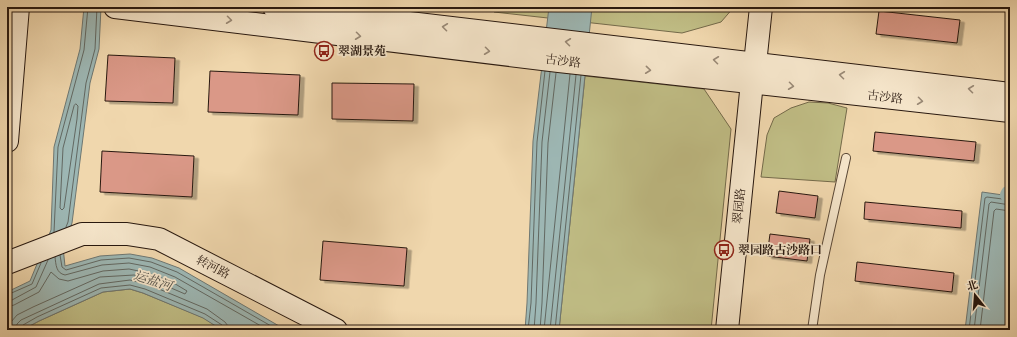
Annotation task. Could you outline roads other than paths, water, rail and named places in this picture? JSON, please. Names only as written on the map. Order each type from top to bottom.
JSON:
[{"type":"main road","points":[[7,141],[18,7]]},
{"type":"main road","name":"古沙路","points":[[116,7],[523,46],[753,73],[1010,111]]},
{"type":"main road","name":"古沙路","points":[[274,7],[523,46]]},
{"type":"main road","name":"翠园路","points":[[727,330],[761,7]]},
{"type":"main road","name":"古沙路","points":[[753,73],[1010,94]]},
{"type":"main road","name":"转河路","points":[[13,260],[82,234],[127,234],[159,239],[336,330]]},
{"type":"lane","points":[[812,330],[820,275],[846,158]]},
{"type":"water","name":"运盐河","points":[[84,7],[101,7],[99,49],[90,83],[72,223],[63,247],[65,266],[100,256],[130,254],[152,258],[179,268],[286,330],[222,330],[203,318],[130,289],[103,292],[22,330],[7,330],[7,292],[30,281],[51,230],[54,147],[80,49]]},
{"type":"water","points":[[549,7],[592,7],[559,330],[525,330],[533,141]]},
{"type":"water","points":[[982,192],[1010,196],[1010,330],[965,330]]},
{"type":"place","name":"翠湖景苑","points":[[324,51]]},
{"type":"place","name":"翠园路古沙路口","points":[[724,250]]}]
